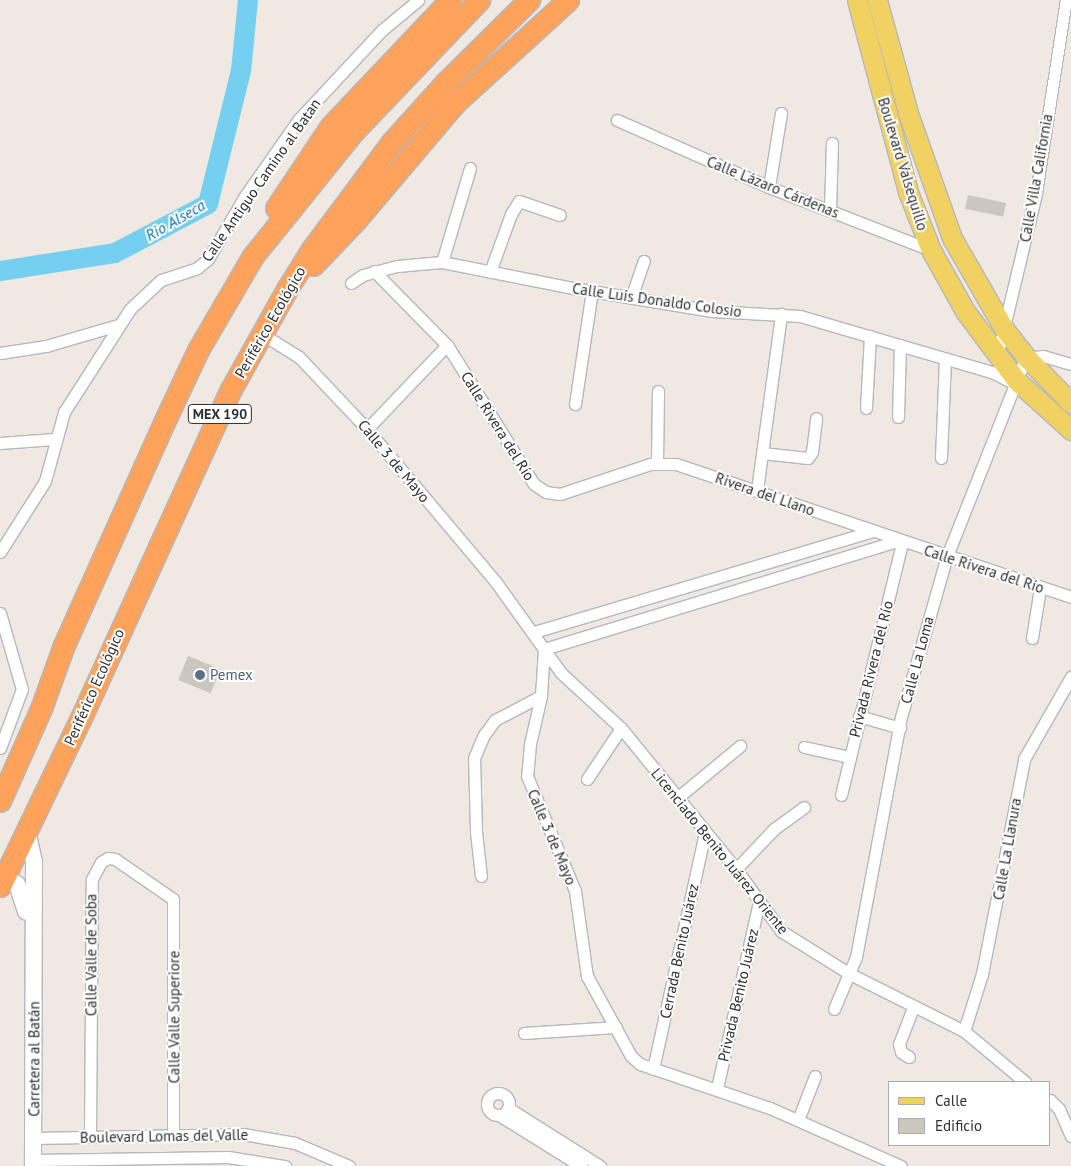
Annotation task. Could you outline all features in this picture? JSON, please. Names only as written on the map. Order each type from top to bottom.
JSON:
[{"type":"highway","points":[[253,256],[276,208],[330,127],[450,0]]},
{"type":"highway","name":"MEX 190","points":[[0,802],[6,769],[50,688],[64,645],[166,416],[198,350],[253,256],[354,131],[479,0]]},
{"type":"highway","name":"Periférico Ecológico","points":[[2,881],[27,831],[230,391],[287,289],[312,249],[391,143],[446,82],[529,0]]},
{"type":"highway","points":[[287,289],[356,220],[455,103],[568,0]]},
{"type":"main road","name":"Boulevard Valsequillo","points":[[856,0],[908,192],[930,250],[995,364],[1071,430]]},
{"type":"main road","name":"Boulevard Valsequillo","points":[[877,0],[912,124],[952,238],[1005,330],[1028,359],[1071,403]]},
{"type":"street","name":"Calle Antiguo Camino al Batan","points":[[118,325],[153,286],[169,276],[197,268],[208,259],[245,196],[299,119],[382,30],[418,0]]},
{"type":"street","name":"Calle Villa California","points":[[995,364],[1005,330],[1036,193],[1066,0]]},
{"type":"street","points":[[769,187],[781,114]]},
{"type":"street","name":"Calle Lázaro Cárdenas","points":[[617,120],[769,187],[930,250]]},
{"type":"street","points":[[830,210],[832,143]]},
{"type":"street","points":[[442,262],[470,168]]},
{"type":"street","points":[[490,272],[511,214],[519,201],[560,215]]},
{"type":"street","points":[[632,296],[644,261]]},
{"type":"street","name":"Calle Luis Donaldo Colosio","points":[[351,283],[374,271],[420,262],[442,262],[724,312],[781,314],[817,320],[944,359],[995,364]]},
{"type":"street","name":"Calle Rivera del Río","points":[[374,271],[447,344],[540,489],[560,494],[657,463]]},
{"type":"street","points":[[575,404],[592,290]]},
{"type":"street","points":[[757,490],[781,314]]},
{"type":"street","points":[[0,353],[46,346],[118,325]]},
{"type":"street","points":[[1,547],[45,481],[54,439],[68,406],[118,325]]},
{"type":"street","name":"Calle 3 de Mayo","points":[[262,334],[299,357],[367,429],[534,632],[544,649],[541,696],[527,764],[529,786],[575,891],[587,976],[634,1059],[653,1069],[717,1088],[798,1120],[902,1166]]},
{"type":"street","points":[[866,408],[870,336]]},
{"type":"street","points":[[367,429],[447,344]]},
{"type":"street","points":[[898,417],[900,345]]},
{"type":"street","points":[[1028,359],[1043,356],[1071,364]]},
{"type":"street","points":[[941,458],[944,359]]},
{"type":"street","name":"Calle La Loma","points":[[834,1008],[850,974],[870,891],[900,728],[947,556],[1016,382],[1028,359]]},
{"type":"street","points":[[657,463],[658,391]]},
{"type":"street","points":[[762,453],[808,458],[812,452],[816,418]]},
{"type":"street","points":[[0,443],[54,439]]},
{"type":"street","name":"Rivera del Llano","points":[[657,463],[676,464],[757,490],[872,532]]},
{"type":"street","points":[[534,632],[872,532]]},
{"type":"street","name":"Calle Rivera del Río","points":[[872,532],[1071,597]]},
{"type":"street","points":[[544,649],[900,542]]},
{"type":"street","name":"Privada Rivera del Río","points":[[841,795],[900,542]]},
{"type":"street","points":[[752,567],[756,584]]},
{"type":"street","points":[[1032,638],[1040,588]]},
{"type":"street","points":[[630,604],[636,621]]},
{"type":"street","points":[[0,613],[22,689],[0,748]]},
{"type":"street","name":"Licenciado Benito Juárez Oriente","points":[[544,649],[565,678],[621,728],[736,869],[787,937],[850,974],[964,1031],[1025,1081]]},
{"type":"street","name":"Calle La Llanura","points":[[964,1031],[982,974],[1024,759],[1071,677]]},
{"type":"street","points":[[481,876],[476,832],[474,758],[484,735],[495,720],[541,696]]},
{"type":"street","points":[[859,716],[900,728]]},
{"type":"street","points":[[587,779],[621,728]]},
{"type":"street","points":[[677,798],[740,746]]},
{"type":"street","points":[[804,747],[850,757]]},
{"type":"street","points":[[736,869],[774,829],[804,807]]},
{"type":"street","name":"Carretera al Batán","points":[[27,831],[34,861],[34,1163]]},
{"type":"street","name":"Cerrada Benito Juárez","points":[[653,1069],[705,832]]},
{"type":"street","name":"Calle Valle de Soba","points":[[90,1137],[94,872],[108,858],[115,859],[173,900]]},
{"type":"street","name":"Carretera al Batán","points":[[2,881],[17,884],[22,892],[34,951]]},
{"type":"street","name":"Calle Valle Superiore","points":[[173,900],[173,1135]]},
{"type":"street","name":"Privada Benito Juárez","points":[[717,1088],[759,902]]},
{"type":"street","points":[[909,1057],[901,1052],[899,1044],[913,1007]]},
{"type":"street","points":[[524,1033],[616,1028]]},
{"type":"street","points":[[798,1120],[815,1076]]},
{"type":"street","points":[[1051,1101],[1059,1109],[1071,1136]]},
{"type":"street","points":[[581,1166],[503,1112],[600,1166]]},
{"type":"street","name":"Boulevard Lomas del Valle","points":[[34,1138],[229,1133],[276,1139],[322,1153],[349,1166]]},
{"type":"street","points":[[148,1135],[150,1158]]},
{"type":"street","name":"Boulevard Lomas del Valle","points":[[34,1163],[98,1162],[150,1158],[190,1162],[228,1157],[285,1166]]},
{"type":"building","points":[[968,195],[1006,203],[1003,217],[965,209]]},
{"type":"building","name":"Pemex","points":[[188,656],[220,669],[211,693],[178,680]]},
{"type":"waterway","name":"Rio Alseca","points":[[0,271],[115,253],[208,204],[241,71],[248,0]]},
{"type":"place","name":"Pemex","points":[[200,675]]}]
